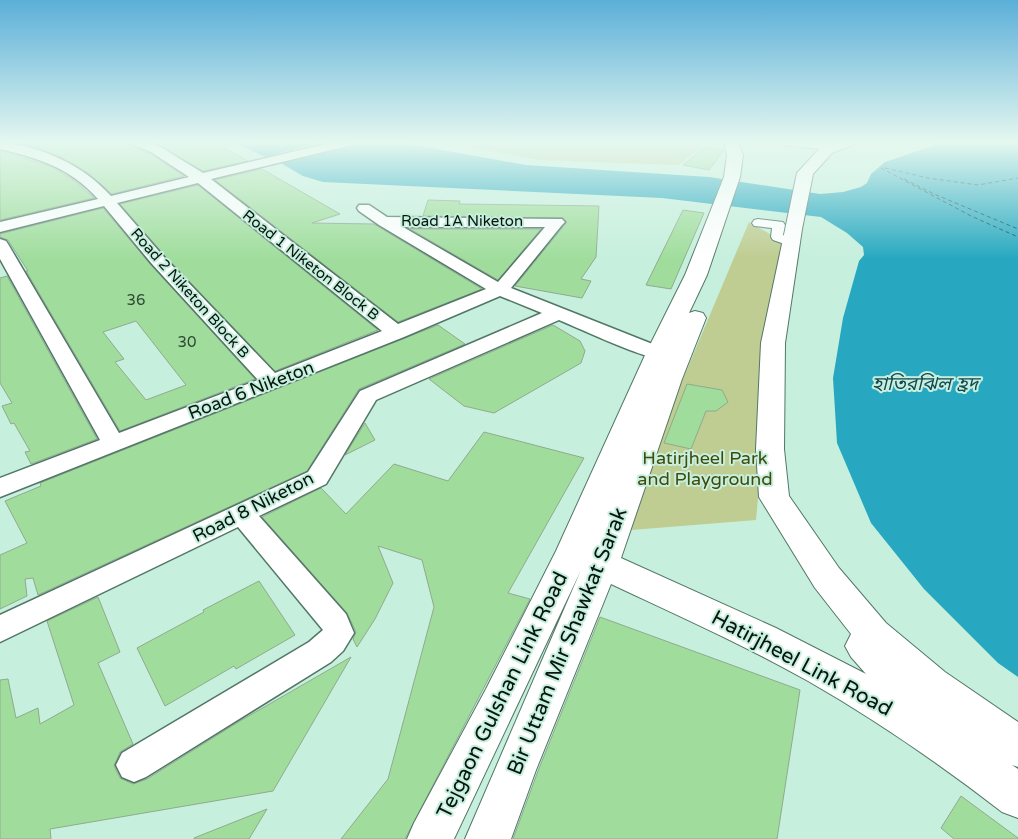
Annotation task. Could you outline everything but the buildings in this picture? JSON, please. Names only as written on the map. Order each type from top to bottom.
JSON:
[{"type":"main road","name":"Bir Uttam Mir Shawkat Sarak","points":[[488,839],[533,724],[587,558],[667,355],[713,278],[726,216],[738,181]]},
{"type":"main road","points":[[803,181],[791,236],[773,343],[770,449],[774,497],[790,548],[814,591],[886,671],[1010,759]]},
{"type":"main road","name":"Hatirjheel Link Road","points":[[587,558],[727,622],[820,668],[895,711],[1010,759]]},
{"type":"main road","name":"Tejgaon Gulshan Link Road","points":[[430,839],[587,558]]},
{"type":"street","name":"Road 2 Niketon Block B","points":[[86,181],[110,201],[142,243],[272,382]]},
{"type":"street","points":[[0,227],[193,181]]},
{"type":"street","name":"Road 1 Niketon Block B","points":[[205,181],[397,332]]},
{"type":"street","points":[[364,208],[384,222]]},
{"type":"street","name":"Road 1A Niketon","points":[[384,222],[554,221],[557,224],[500,290]]},
{"type":"street","name":"Road 1A Niketon","points":[[384,222],[500,290],[556,314],[667,355]]},
{"type":"street","points":[[758,223],[779,225],[777,236],[791,236]]},
{"type":"street","points":[[0,244],[113,442]]},
{"type":"street","name":"Road 6 Niketon","points":[[0,488],[113,442],[272,382],[500,290]]},
{"type":"street","name":"Road 8 Niketon","points":[[0,629],[243,515],[317,478],[368,396],[556,314]]},
{"type":"street","points":[[134,765],[320,652],[339,633],[335,623],[243,515]]},
{"type":"green space","name":"Hatirjheel Park and Playground","points":[[749,222],[782,241],[756,520],[619,531]]},
{"type":"water","name":"হাতিরঝিল হ্রদ","points":[[320,181],[736,181],[820,194],[843,192],[861,187],[868,181],[1018,181],[1018,677],[998,663],[924,589],[871,523],[837,443],[833,378],[843,318],[859,261],[864,255],[863,247],[847,233],[821,217],[662,198]]},
{"type":"ferry route","points":[[906,181],[971,216],[1018,237]]},
{"type":"ferry route","points":[[908,181],[934,194],[1018,229]]},
{"type":"ferry route","points":[[951,181],[978,185],[1000,181]]}]
